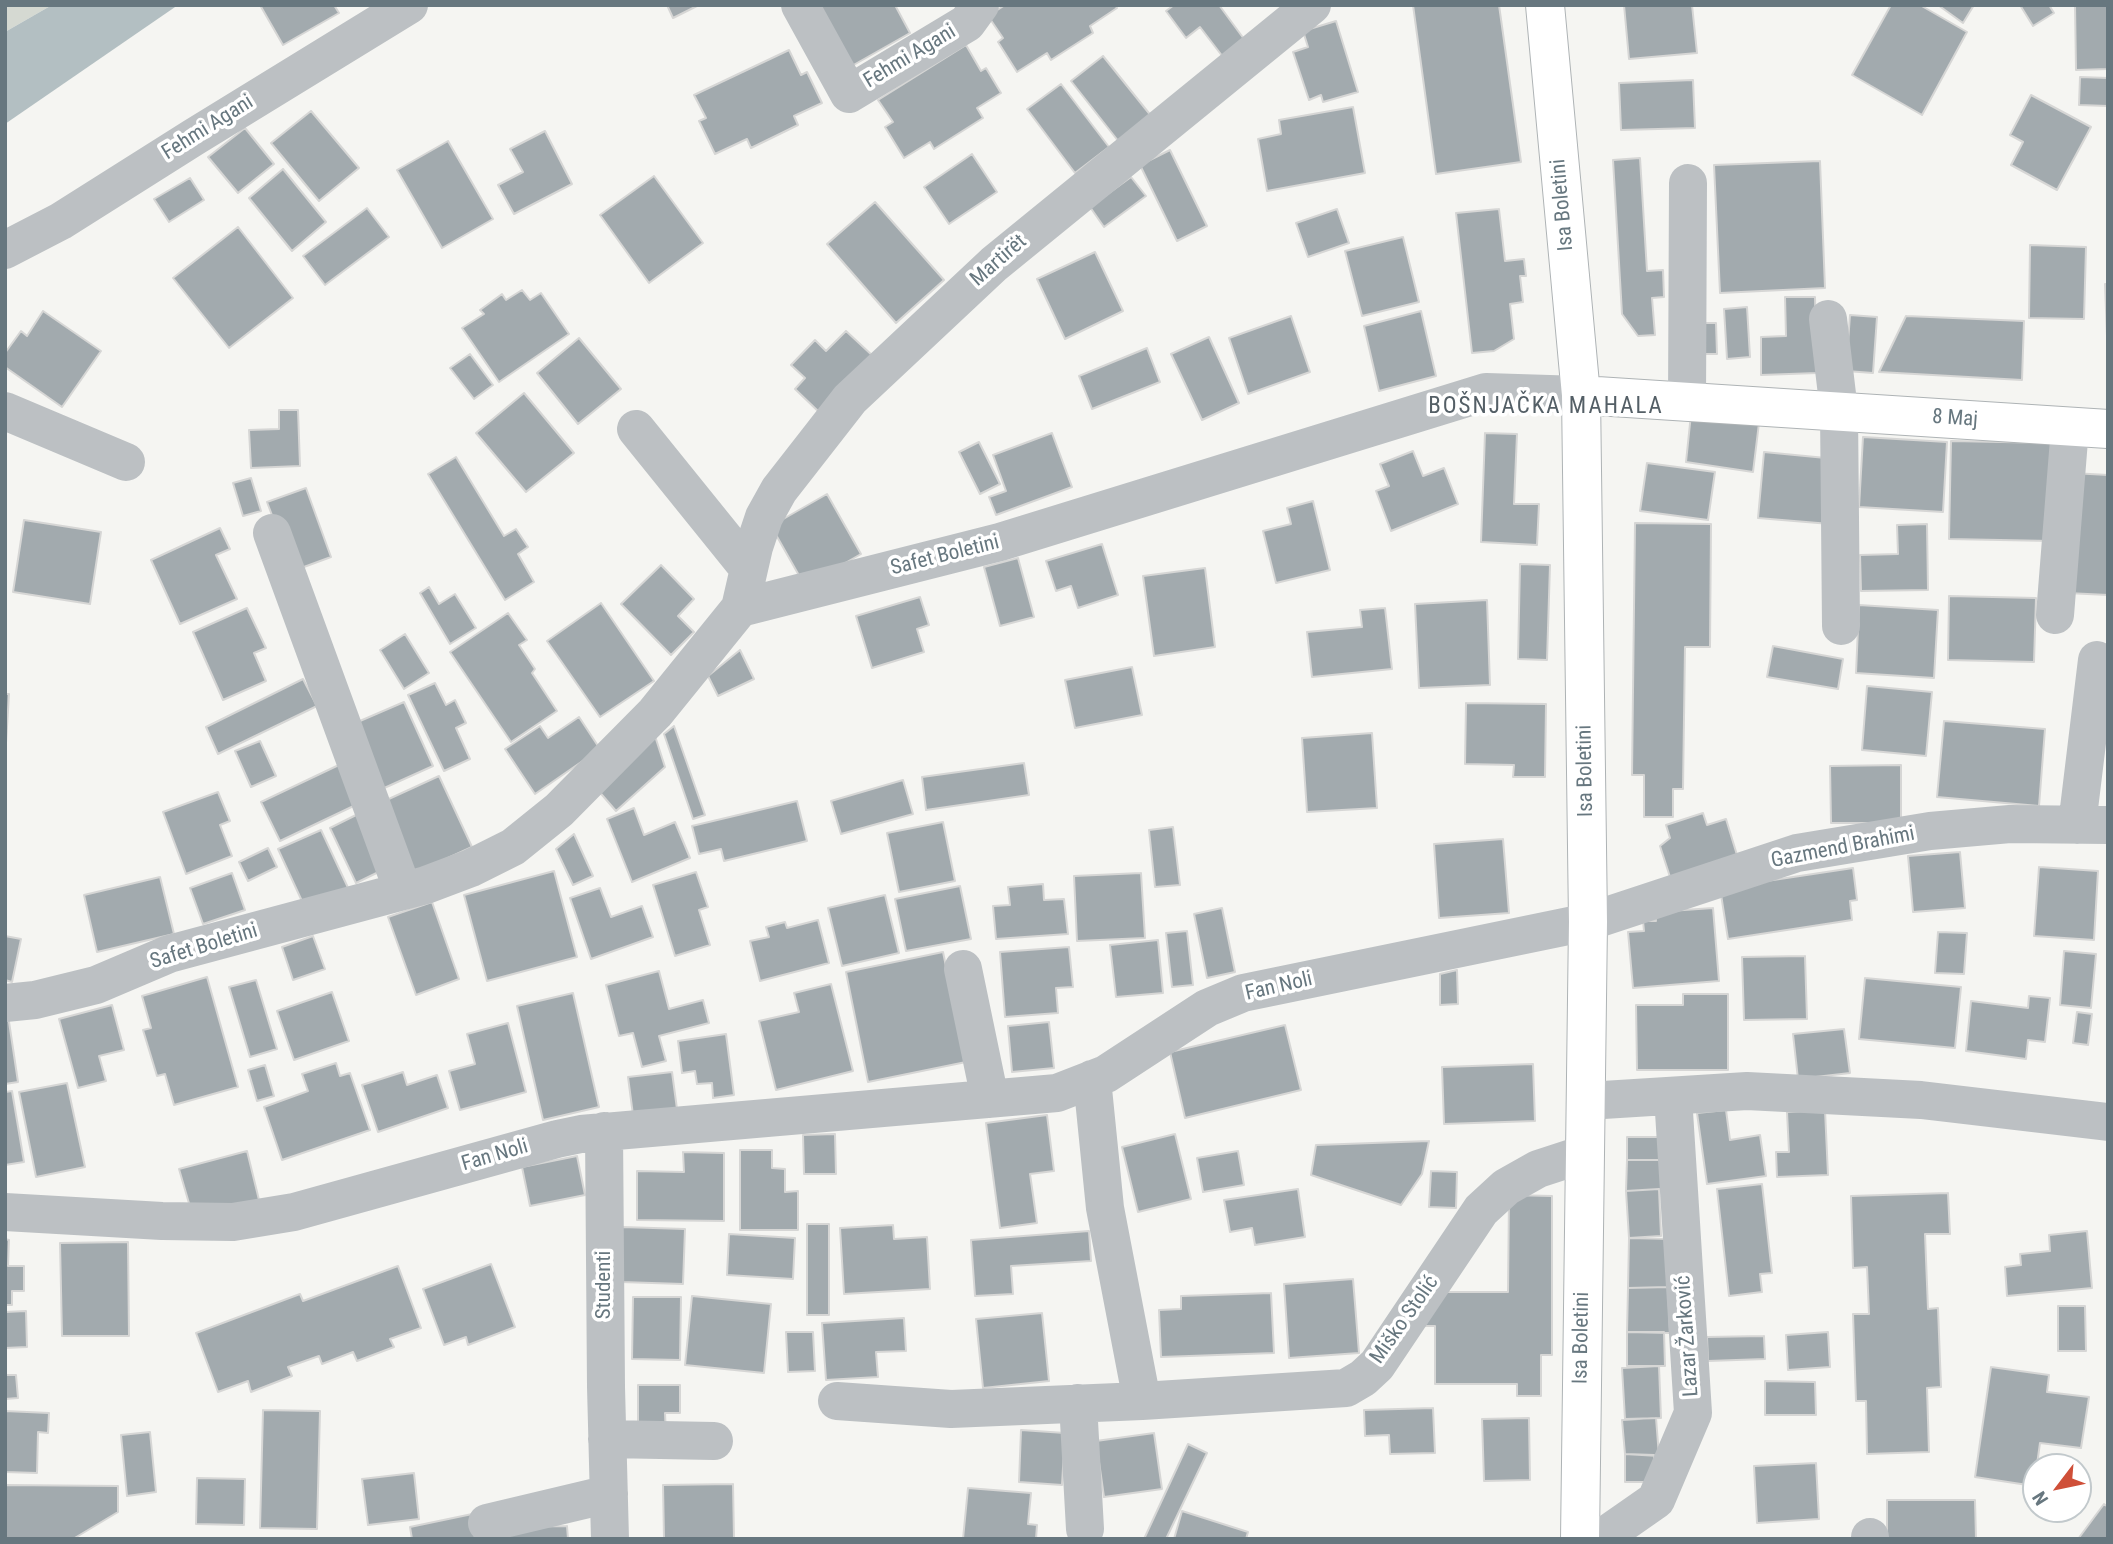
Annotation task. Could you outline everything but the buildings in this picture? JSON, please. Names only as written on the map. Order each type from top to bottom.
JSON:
[{"type":"main road","name":"Isa Boletini","points":[[1545,5],[1581,395],[1588,922],[1580,1539]]},
{"type":"main road","name":"8 Maj","points":[[1581,395],[2108,429]]},
{"type":"street","name":"Fehmi Agani","points":[[5,250],[61,221],[194,136],[410,5]]},
{"type":"street","name":"Fehmi Agani","points":[[800,5],[849,94],[967,23],[980,5]]},
{"type":"street","name":"Martirët","points":[[740,608],[748,569],[764,517],[779,490],[850,399],[994,264],[1312,5]]},
{"type":"street","points":[[1687,402],[1688,183]]},
{"type":"street","points":[[1828,319],[1839,411],[1841,626]]},
{"type":"street","name":"Safet Boletini","points":[[5,1003],[35,1000],[96,985],[169,954],[426,885],[471,868],[513,847],[552,817],[655,712],[740,608],[1000,542],[1486,392],[1581,395]]},
{"type":"street","points":[[5,411],[126,462]]},
{"type":"street","points":[[2055,615],[2070,427]]},
{"type":"street","points":[[636,429],[748,569]]},
{"type":"street","points":[[272,533],[403,891]]},
{"type":"street","points":[[2092,825],[2097,660]]},
{"type":"street","name":"Gazmend Brahimi","points":[[1588,922],[1797,853],[1930,831],[2010,824],[2092,825]]},
{"type":"street","name":"Fan Noli","points":[[5,1212],[162,1221],[233,1222],[294,1212],[557,1139],[604,1131],[1057,1093],[1106,1074],[1207,1007],[1243,993],[1588,922]]},
{"type":"street","points":[[963,969],[990,1099]]},
{"type":"street","points":[[1092,1079],[1105,1209],[1142,1401]]},
{"type":"street","points":[[1587,1101],[1747,1091],[1921,1100],[2108,1122]]},
{"type":"street","name":"Lazar Žarković","points":[[1600,1539],[1656,1500],[1693,1413],[1673,1096]]},
{"type":"street","name":"Studenti","points":[[604,1131],[610,1539]]},
{"type":"street","name":"Miško Stolić","points":[[837,1401],[951,1409],[1142,1401],[1346,1388],[1363,1378],[1377,1364],[1481,1210],[1506,1187],[1538,1168],[1584,1154]]},
{"type":"street","points":[[1078,1404],[1085,1529]]},
{"type":"street","points":[[607,1439],[714,1441]]},
{"type":"street","points":[[487,1523],[609,1493]]},
{"type":"shaded area","points":[[5,5],[52,5],[5,32]]},
{"type":"shaded area","points":[[52,5],[178,5],[5,124],[5,32]]},
{"type":"district","name":"BOŠNJAČKA MAHALA","points":[[1546,407]]}]
